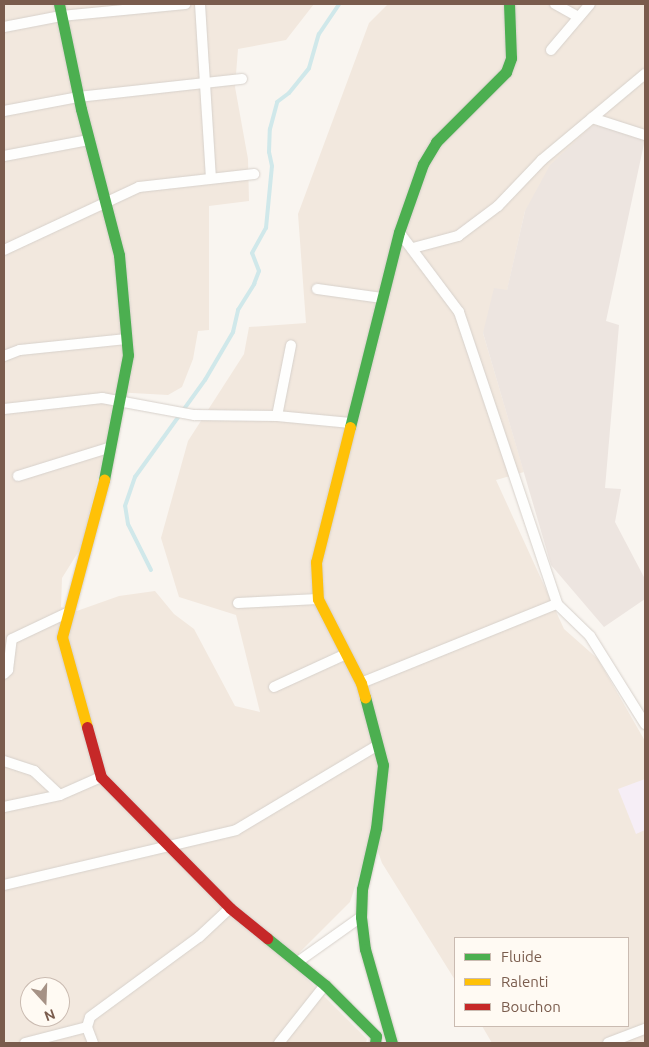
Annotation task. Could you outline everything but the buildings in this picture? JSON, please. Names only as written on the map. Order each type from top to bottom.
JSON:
[{"type":"street","points":[[59,4],[78,97],[120,255],[128,355],[111,447],[62,637],[101,778],[230,908],[299,961],[325,985],[376,1036],[375,1043]]},
{"type":"street","points":[[4,27],[61,16],[185,4]]},
{"type":"street","points":[[200,4],[203,83],[211,177]]},
{"type":"street","points":[[392,1043],[364,949],[361,917],[362,888],[381,792],[382,765],[361,683],[318,599],[316,562],[399,232],[423,164],[436,142],[506,72],[511,58],[509,4]]},
{"type":"street","points":[[556,4],[578,17]]},
{"type":"street","points":[[551,50],[590,4]]},
{"type":"street","points":[[413,248],[458,236],[498,206],[542,160],[645,74]]},
{"type":"street","points":[[4,111],[78,97],[242,79]]},
{"type":"street","points":[[592,118],[645,135]]},
{"type":"street","points":[[4,156],[89,140]]},
{"type":"street","points":[[4,250],[139,187],[211,177],[254,174]]},
{"type":"street","points":[[399,232],[413,248],[459,312],[557,604],[590,636],[645,724]]},
{"type":"street","points":[[317,289],[382,298]]},
{"type":"street","points":[[4,356],[20,350],[126,339]]},
{"type":"street","points":[[277,416],[291,345]]},
{"type":"street","points":[[4,410],[102,398],[194,415],[277,416],[351,423]]},
{"type":"street","points":[[18,476],[111,447]]},
{"type":"street","points":[[238,603],[318,599]]},
{"type":"street","points":[[361,683],[557,604]]},
{"type":"street","points":[[4,674],[8,670],[12,639],[69,612]]},
{"type":"street","points":[[274,687],[346,654]]},
{"type":"street","points":[[4,885],[236,830],[378,745]]},
{"type":"street","points":[[4,761],[34,771],[60,794]]},
{"type":"street","points":[[4,807],[60,794],[101,778]]},
{"type":"street","points":[[93,1043],[87,1027],[90,1017],[199,938],[230,908]]},
{"type":"street","points":[[299,961],[361,917]]},
{"type":"street","points":[[279,1043],[325,985]]},
{"type":"street","points":[[25,1043],[87,1027]]},
{"type":"street","points":[[608,1043],[645,1029]]},
{"type":"shaded area","points":[[4,4],[314,4],[286,40],[238,49],[235,87],[248,159],[249,201],[209,206],[209,330],[198,331],[193,359],[182,387],[168,395],[114,392],[108,434],[82,546],[62,578],[61,607],[74,612],[119,596],[155,591],[174,614],[194,629],[235,706],[260,712],[236,615],[179,597],[161,538],[188,441],[244,354],[249,327],[306,323],[298,214],[369,23],[388,4],[645,4],[645,139],[525,211],[507,291],[483,333],[524,472],[496,480],[564,629],[598,659],[645,741],[645,1043],[492,1043],[483,1027],[629,1027],[629,937],[454,937],[454,978],[382,863],[372,835],[350,902],[299,953],[299,971],[367,1039],[366,1043],[4,1043]]},
{"type":"shaded area","points":[[593,125],[645,139],[606,321],[619,325],[605,488],[621,489],[615,522],[645,579],[645,599],[604,627],[551,565],[483,333],[494,288],[507,290],[525,211],[550,165]]},
{"type":"shaded area","points":[[645,779],[645,830],[636,834],[618,789]]},
{"type":"waterway","points":[[151,570],[128,524],[125,506],[135,477],[205,380],[233,332],[238,310],[254,284],[259,271],[252,253],[266,228],[272,166],[269,152],[270,129],[277,102],[289,93],[309,68],[319,34],[339,4]]},
{"type":"traffic: fast","points":[[59,4],[81,109],[119,255],[128,355],[104,480]]},
{"type":"traffic: fast","points":[[350,427],[399,232],[423,164],[436,142],[506,72],[511,58],[509,4]]},
{"type":"traffic: fast","points":[[365,697],[383,765],[376,828],[362,889],[361,917],[365,949],[392,1043]]},
{"type":"traffic: fast","points":[[267,938],[325,985],[376,1036],[375,1043]]},
{"type":"traffic: slow","points":[[350,427],[316,562],[318,599],[361,683],[365,697]]},
{"type":"traffic: slow","points":[[87,727],[62,637],[104,480]]},
{"type":"traffic: jam","points":[[87,727],[101,777],[230,908],[267,938]]}]
